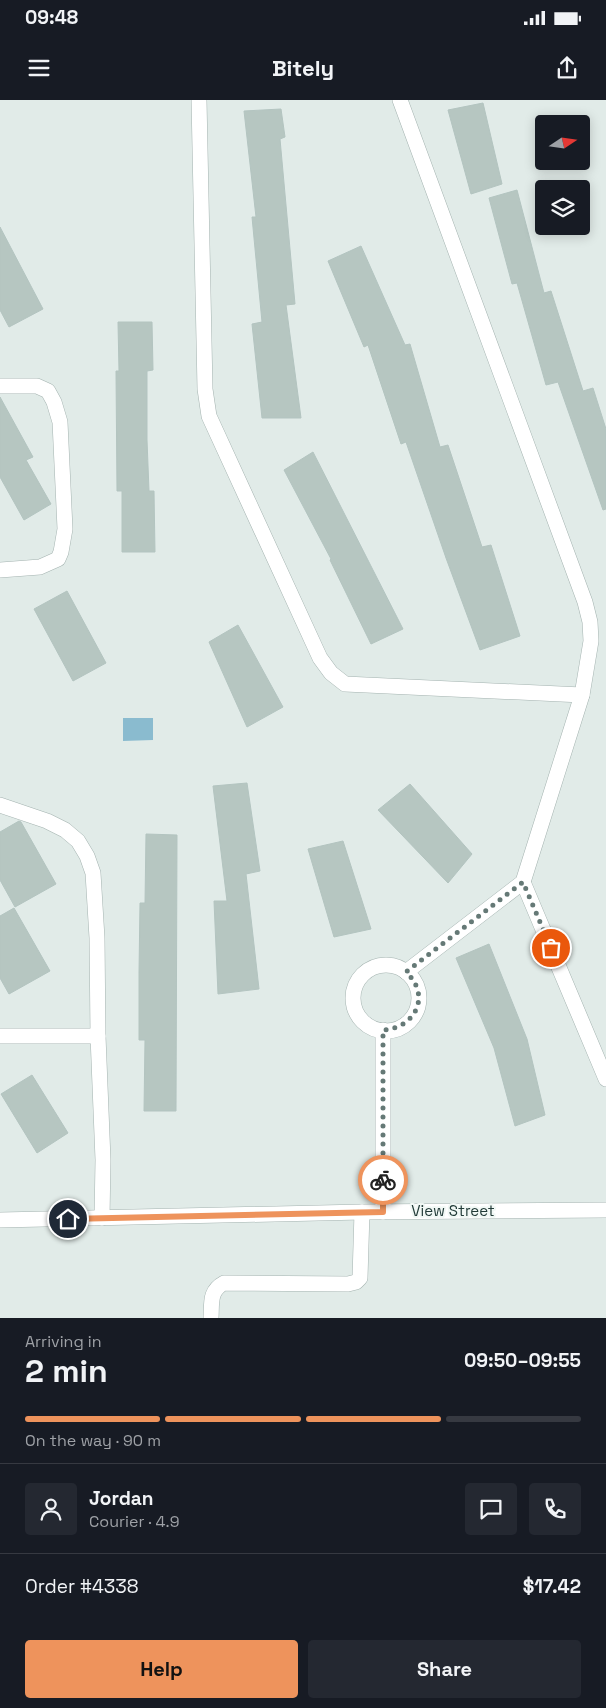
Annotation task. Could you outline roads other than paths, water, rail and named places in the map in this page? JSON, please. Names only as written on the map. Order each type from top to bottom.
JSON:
[{"type":"street","points":[[200,100],[205,389],[209,416],[320,658],[332,673],[345,684],[582,695]]},
{"type":"street","points":[[400,100],[585,602],[590,622],[591,640],[582,695],[523,882],[406,972]]},
{"type":"street","points":[[0,386],[37,386],[48,391],[54,402],[60,422],[65,529],[58,559],[40,567],[0,570]]},
{"type":"street","points":[[0,805],[47,821],[64,830],[78,841],[87,856],[93,873],[97,938],[98,1036],[104,1160],[102,1218]]},
{"type":"street","points":[[523,882],[606,1079]]},
{"type":"street","points":[[381,965],[392,965],[406,972],[416,985],[418,996],[417,1008],[404,1025],[394,1030],[383,1030],[368,1025],[357,1013],[353,1003],[353,993],[356,983],[367,971],[381,965]]},
{"type":"street","points":[[383,1030],[383,1212]]},
{"type":"street","points":[[0,1036],[98,1036]]},
{"type":"street","name":"View Street","points":[[0,1220],[362,1212],[606,1210]]},
{"type":"street","points":[[212,1318],[212,1293],[217,1286],[224,1283],[348,1284],[356,1282],[360,1278],[362,1212]]},
{"type":"water","points":[[123,718],[153,718],[153,740],[123,741]]}]
